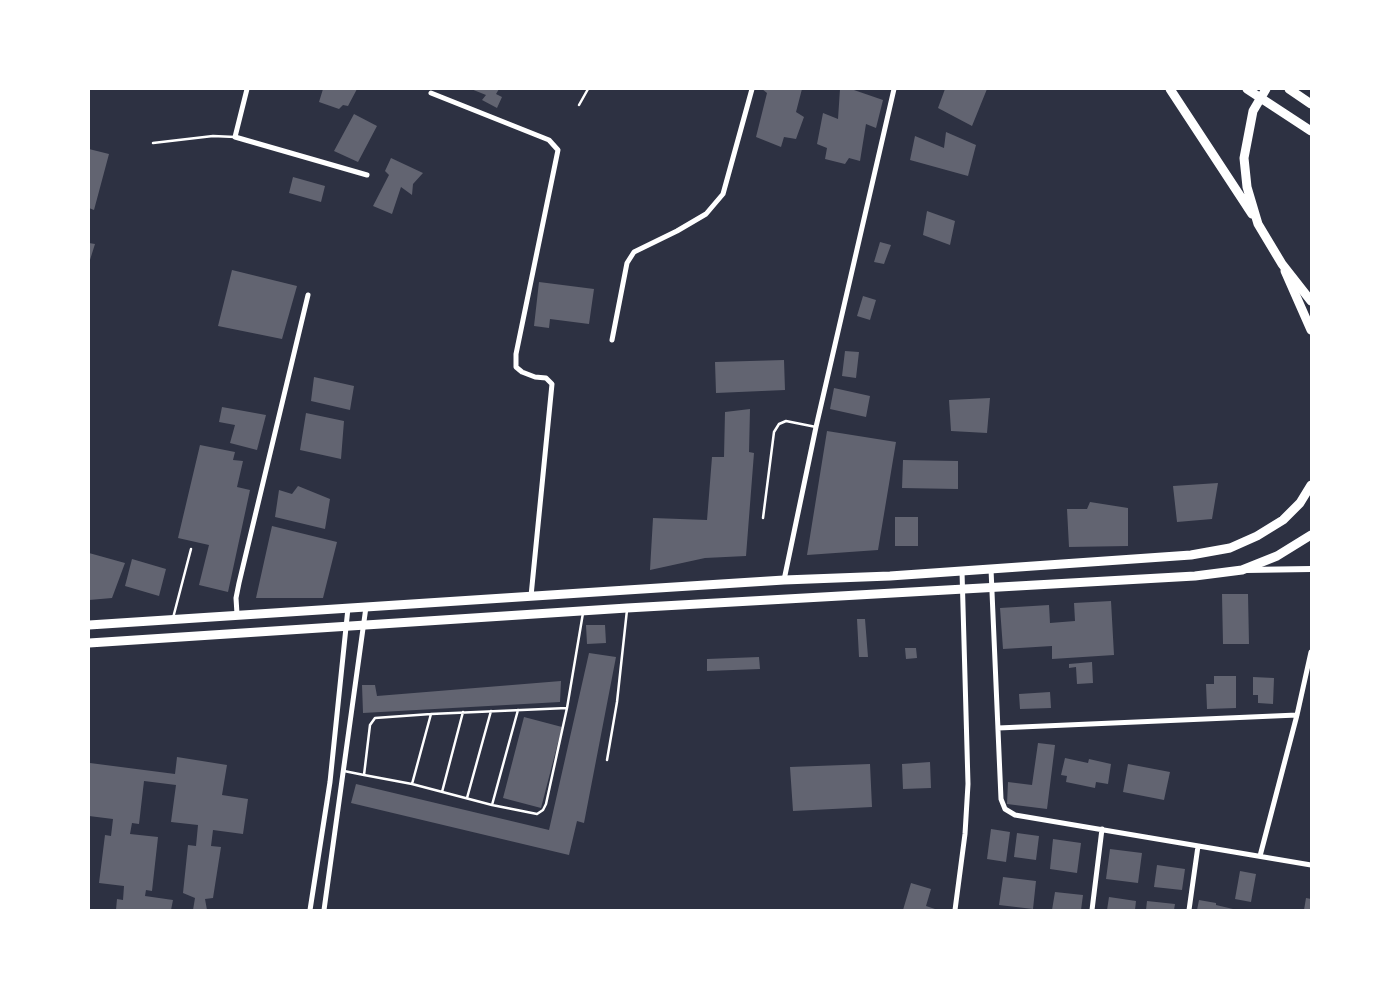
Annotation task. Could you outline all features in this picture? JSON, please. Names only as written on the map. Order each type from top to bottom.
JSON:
[{"type":"main road","points":[[1170,89],[1282,264],[1311,301]]},
{"type":"main road","points":[[1247,89],[1311,131]]},
{"type":"main road","points":[[1258,224],[1247,187],[1244,158],[1253,111],[1266,89]]},
{"type":"main road","points":[[1291,90],[1311,104]]},
{"type":"main road","points":[[1282,264],[1311,330]]},
{"type":"main road","points":[[89,625],[784,580],[890,576],[1191,555],[1230,548],[1257,536],[1283,520],[1300,503],[1311,485]]},
{"type":"main road","points":[[89,643],[627,608],[1194,576],[1242,570],[1277,556],[1311,535]]},
{"type":"street","points":[[247,89],[235,137],[367,175]]},
{"type":"street","points":[[612,340],[627,263],[634,252],[706,214],[723,194],[752,89]]},
{"type":"street","points":[[784,580],[816,427],[894,89]]},
{"type":"street","points":[[431,93],[549,140],[558,150],[516,354],[516,367],[522,372],[535,377],[546,378],[552,384],[531,596]]},
{"type":"street","points":[[237,614],[236,598],[239,583],[308,295]]},
{"type":"street","points":[[991,569],[1001,799],[1005,808],[1015,815],[1311,865]]},
{"type":"street","points":[[1242,570],[1311,569]]},
{"type":"street","points":[[955,910],[965,834],[968,784],[962,571]]},
{"type":"street","points":[[324,910],[366,607]]},
{"type":"street","points":[[310,910],[330,782],[348,608]]},
{"type":"street","points":[[1260,856],[1297,715],[1311,652]]},
{"type":"street","points":[[998,728],[1297,715]]},
{"type":"street","points":[[330,782],[342,784]]},
{"type":"street","points":[[1092,910],[1102,829]]},
{"type":"street","points":[[1189,910],[1198,846]]},
{"type":"lane","points":[[579,105],[588,89]]},
{"type":"lane","points":[[153,143],[213,136],[235,137]]},
{"type":"lane","points":[[763,518],[774,432],[780,424],[786,421],[816,427]]},
{"type":"lane","points":[[172,619],[191,549]]},
{"type":"lane","points":[[607,760],[619,686],[627,608]]},
{"type":"lane","points":[[344,772],[412,784],[530,813],[537,814],[543,810],[546,804],[567,708],[583,612]]},
{"type":"lane","points":[[364,775],[370,725],[373,719],[463,712],[567,708]]},
{"type":"lane","points":[[492,804],[518,710]]},
{"type":"lane","points":[[468,798],[491,711]]},
{"type":"lane","points":[[442,792],[463,712]]},
{"type":"lane","points":[[412,784],[430,714]]},
{"type":"building","points":[[323,89],[357,89],[348,106],[343,105],[339,109],[319,102]]},
{"type":"building","points":[[471,89],[499,89],[496,94],[502,97],[497,108],[482,100],[486,95]]},
{"type":"building","points":[[762,89],[802,89],[796,112],[804,117],[796,139],[784,137],[781,147],[756,137],[767,93]]},
{"type":"building","points":[[840,89],[851,89],[883,100],[876,128],[866,124],[860,161],[849,158],[845,164],[825,159],[827,148],[817,144],[823,113],[838,119]]},
{"type":"building","points":[[945,89],[987,89],[972,126],[938,108]]},
{"type":"building","points":[[354,114],[377,126],[358,162],[334,151]]},
{"type":"building","points":[[946,132],[976,145],[968,176],[910,160],[915,136],[944,148]]},
{"type":"building","points":[[89,149],[109,154],[94,210],[89,208]]},
{"type":"building","points":[[391,158],[423,173],[413,184],[412,195],[401,187],[392,214],[373,206],[389,175],[385,171]]},
{"type":"building","points":[[293,177],[325,186],[321,202],[289,193]]},
{"type":"building","points":[[927,211],[955,221],[950,245],[923,235]]},
{"type":"building","points":[[880,242],[891,245],[884,264],[874,262]]},
{"type":"building","points":[[89,243],[95,244],[89,263]]},
{"type":"building","points":[[232,270],[297,286],[282,339],[218,326]]},
{"type":"building","points":[[539,282],[594,289],[589,324],[550,319],[549,328],[534,326]]},
{"type":"building","points":[[863,296],[876,300],[870,320],[857,316]]},
{"type":"building","points":[[845,351],[859,352],[856,378],[842,376]]},
{"type":"building","points":[[784,360],[785,390],[716,393],[715,362]]},
{"type":"building","points":[[314,377],[354,386],[350,410],[311,401]]},
{"type":"building","points":[[834,388],[870,396],[866,417],[830,409]]},
{"type":"building","points":[[990,398],[987,433],[951,431],[949,400]]},
{"type":"building","points":[[222,407],[266,415],[257,450],[230,443],[235,425],[219,422]]},
{"type":"building","points":[[750,409],[749,452],[754,453],[746,556],[705,558],[650,570],[653,518],[707,520],[712,457],[724,457],[725,412]]},
{"type":"building","points":[[306,413],[344,421],[341,459],[300,450]]},
{"type":"building","points":[[827,431],[896,442],[878,550],[807,555]]},
{"type":"building","points":[[200,445],[235,452],[233,460],[243,461],[237,487],[250,490],[228,592],[199,585],[209,545],[178,538]]},
{"type":"building","points":[[903,460],[958,461],[958,489],[902,488]]},
{"type":"building","points":[[1218,483],[1212,519],[1177,522],[1173,486]]},
{"type":"building","points":[[298,486],[330,499],[325,529],[275,517],[279,490],[292,494]]},
{"type":"building","points":[[1090,502],[1128,508],[1128,546],[1069,547],[1067,509],[1087,509]]},
{"type":"building","points":[[895,517],[918,517],[918,546],[895,546]]},
{"type":"building","points":[[272,526],[337,542],[323,598],[256,598]]},
{"type":"building","points":[[89,553],[125,563],[112,598],[89,600]]},
{"type":"building","points":[[132,559],[166,569],[159,596],[125,586]]},
{"type":"building","points":[[1222,594],[1248,594],[1249,644],[1223,644]]},
{"type":"building","points":[[1111,601],[1114,655],[1052,659],[1052,646],[1003,649],[1000,608],[1049,605],[1050,623],[1075,621],[1074,603]]},
{"type":"building","points":[[857,619],[865,619],[868,657],[859,657]]},
{"type":"building","points":[[586,625],[605,625],[606,643],[587,644]]},
{"type":"building","points":[[905,648],[916,648],[917,658],[906,659]]},
{"type":"building","points":[[589,653],[616,657],[584,823],[577,821],[569,855],[351,803],[356,784],[549,830]]},
{"type":"building","points":[[759,657],[760,669],[707,671],[707,659]]},
{"type":"building","points":[[1092,662],[1093,683],[1077,684],[1076,667],[1069,668],[1069,664]]},
{"type":"building","points":[[1214,676],[1236,676],[1236,708],[1207,709],[1206,684],[1214,684]]},
{"type":"building","points":[[1253,677],[1274,678],[1273,704],[1258,703],[1258,695],[1253,695]]},
{"type":"building","points":[[561,681],[560,702],[363,713],[362,685],[375,685],[377,696]]},
{"type":"building","points":[[1050,692],[1051,708],[1020,709],[1019,694]]},
{"type":"building","points":[[524,717],[562,727],[541,808],[503,798]]},
{"type":"building","points":[[1038,743],[1055,745],[1047,809],[1007,804],[1008,782],[1032,785]]},
{"type":"building","points":[[177,757],[227,765],[222,795],[248,799],[243,834],[213,830],[211,846],[221,847],[213,898],[205,899],[207,910],[193,910],[195,898],[183,893],[188,845],[196,846],[198,825],[171,822],[176,785],[144,781],[139,824],[132,823],[130,834],[158,837],[152,891],[146,890],[145,896],[173,900],[171,910],[116,910],[117,899],[123,900],[124,886],[99,883],[105,835],[111,836],[113,819],[89,816],[90,763],[175,774]]},
{"type":"building","points":[[1065,758],[1088,763],[1089,759],[1111,764],[1108,784],[1096,782],[1095,788],[1066,782],[1067,776],[1061,775]]},
{"type":"building","points":[[930,762],[931,788],[903,789],[902,764]]},
{"type":"building","points":[[870,764],[872,807],[793,811],[790,767]]},
{"type":"building","points":[[1128,764],[1170,772],[1164,800],[1123,792]]},
{"type":"building","points":[[991,829],[1010,832],[1006,862],[987,859]]},
{"type":"building","points":[[1017,833],[1039,836],[1036,860],[1014,857]]},
{"type":"building","points":[[1053,839],[1081,843],[1077,873],[1050,869]]},
{"type":"building","points":[[1110,849],[1142,853],[1138,883],[1106,879]]},
{"type":"building","points":[[1157,865],[1185,869],[1182,890],[1154,887]]},
{"type":"building","points":[[1240,871],[1256,874],[1251,902],[1235,899]]},
{"type":"building","points":[[1003,877],[1036,881],[1033,909],[999,905]]},
{"type":"building","points":[[911,883],[931,889],[926,906],[938,910],[903,910]]},
{"type":"building","points":[[1055,892],[1083,895],[1081,910],[1052,910]]},
{"type":"building","points":[[1109,897],[1136,901],[1135,910],[1107,910]]},
{"type":"building","points":[[1306,898],[1311,899],[1311,910],[1304,910]]},
{"type":"building","points":[[1199,900],[1216,903],[1216,905],[1233,909],[1197,910]]},
{"type":"building","points":[[1147,901],[1175,904],[1174,910],[1146,910]]}]
